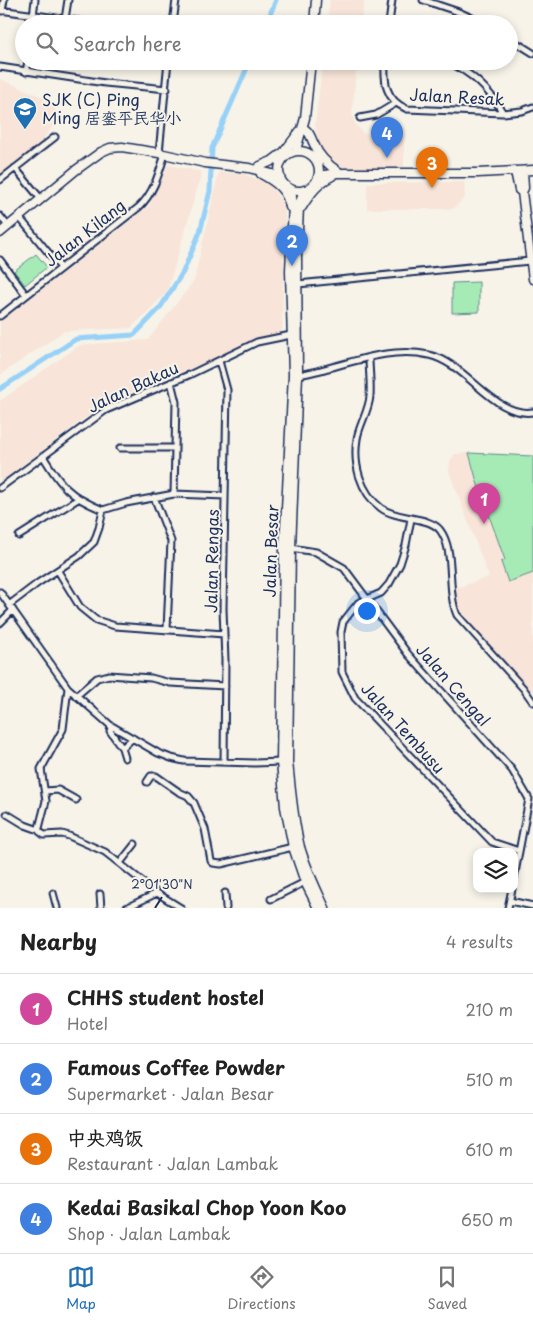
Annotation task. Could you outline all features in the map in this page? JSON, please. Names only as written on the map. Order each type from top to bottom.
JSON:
[{"type":"main road","points":[[315,15],[316,0]]},
{"type":"main road","points":[[296,150],[304,130],[310,70]]},
{"type":"main road","points":[[304,130],[311,154],[319,166],[319,176],[314,185],[304,190],[291,189],[282,182],[280,165],[286,155],[296,150],[302,150],[311,154]]},
{"type":"main road","points":[[260,168],[284,152],[298,132],[304,130],[309,131],[314,144],[324,160],[338,172]]},
{"type":"main road","points":[[0,233],[76,170],[101,152],[110,148],[122,147],[222,166],[260,168],[280,165]]},
{"type":"main road","points":[[319,166],[338,172]]},
{"type":"main road","points":[[260,168],[280,176]]},
{"type":"main road","points":[[260,168],[260,173],[283,189],[295,216]]},
{"type":"main road","points":[[319,176],[338,172],[478,173],[533,170]]},
{"type":"main road","points":[[519,171],[524,188],[522,192],[533,279]]},
{"type":"main road","points":[[295,216],[314,191],[326,179],[338,172]]},
{"type":"main road","name":"Jalan Besar","points":[[291,189],[295,216],[297,254],[298,375],[291,548],[288,762],[300,846],[307,868],[325,908]]},
{"type":"main road","name":"Jalan Besar","points":[[304,190],[295,216],[290,271],[293,375],[284,547],[281,762],[285,807],[293,847],[305,882],[318,908]]},
{"type":"street","points":[[4,0],[1,10],[32,15],[35,0]]},
{"type":"street","points":[[66,15],[68,0]]},
{"type":"street","points":[[174,15],[176,0]]},
{"type":"street","points":[[390,15],[392,0]]},
{"type":"street","points":[[423,0],[465,15]]},
{"type":"street","points":[[518,44],[533,53]]},
{"type":"street","points":[[0,67],[15,70]]},
{"type":"street","points":[[16,70],[105,83],[167,89]]},
{"type":"street","name":"Jalan Kilang","points":[[0,316],[145,201],[155,184],[162,154],[168,70]]},
{"type":"street","name":"Jalan Resak","points":[[385,70],[385,84],[390,96],[396,103],[413,110],[503,113],[522,111],[533,107]]},
{"type":"street","points":[[462,70],[483,86],[494,98],[503,113]]},
{"type":"street","points":[[360,118],[376,115],[396,103]]},
{"type":"street","points":[[0,180],[55,137]]},
{"type":"street","points":[[16,168],[41,199]]},
{"type":"street","points":[[0,216],[8,226]]},
{"type":"street","points":[[19,217],[62,268]]},
{"type":"street","points":[[0,260],[26,296]]},
{"type":"street","points":[[298,284],[530,261]]},
{"type":"street","name":"Jalan Bakau","points":[[0,488],[106,410],[257,342],[291,335]]},
{"type":"street","points":[[298,375],[319,372],[369,358],[410,351],[432,355],[450,363],[512,411],[533,412]]},
{"type":"street","points":[[369,358],[370,397],[357,439],[358,474],[367,494],[381,508],[411,519],[429,521],[440,530],[448,548],[452,603],[457,615],[523,688],[533,702]]},
{"type":"street","name":"Jalan Rengas","points":[[218,361],[227,390],[224,762]]},
{"type":"street","points":[[171,382],[176,402],[174,494]]},
{"type":"street","points":[[120,448],[175,448]]},
{"type":"street","points":[[43,456],[56,477],[78,499],[103,510],[126,503],[174,494],[225,496]]},
{"type":"street","points":[[154,497],[171,541],[168,629]]},
{"type":"street","points":[[19,536],[78,499]]},
{"type":"street","points":[[9,605],[79,556],[94,542],[103,510]]},
{"type":"street","name":"Jalan Tembusu","points":[[411,519],[400,564],[389,584],[382,593],[358,603],[343,622],[340,632],[342,672],[355,698],[492,842],[519,852]]},
{"type":"street","name":"Jalan Cengal","points":[[291,548],[316,552],[344,568],[408,654],[512,770],[531,798],[518,857]]},
{"type":"street","points":[[58,571],[80,607],[96,620],[115,626],[224,634]]},
{"type":"street","points":[[0,592],[68,688],[112,726],[158,753],[184,761],[281,762]]},
{"type":"street","points":[[0,623],[13,610]]},
{"type":"street","points":[[76,696],[97,678],[109,675],[151,678],[170,683],[225,686]]},
{"type":"street","points":[[39,830],[46,801],[41,769],[63,729],[68,688]]},
{"type":"street","points":[[112,726],[110,732],[122,748],[125,758]]},
{"type":"street","points":[[122,748],[133,738]]},
{"type":"street","points":[[147,782],[152,776],[156,776],[188,796],[194,803],[205,829],[213,863],[221,864],[293,847]]},
{"type":"street","points":[[45,791],[58,790],[76,800]]},
{"type":"street","points":[[7,814],[25,825],[39,830],[44,835],[62,834],[105,852],[157,893],[181,908]]},
{"type":"street","points":[[120,863],[135,844]]},
{"type":"street","points":[[271,899],[305,882]]},
{"type":"street","points":[[53,893],[56,908]]},
{"type":"street","points":[[129,907],[157,893]]},
{"type":"street","points":[[225,893],[226,908]]},
{"type":"street","points":[[508,908],[511,893]]},
{"type":"street","points":[[100,894],[101,908]]},
{"type":"street","points":[[510,901],[533,906]]},
{"type":"shaded area","points":[[330,0],[364,0],[362,15],[328,15]]},
{"type":"shaded area","points":[[322,70],[356,70],[352,113],[355,124],[363,133],[372,136],[404,136],[404,168],[339,169],[329,161],[319,147],[315,125]]},
{"type":"shaded area","name":"SJK (C) Ping Ming 居銮平民华小","points":[[0,79],[47,99],[60,116],[39,145],[0,175]]},
{"type":"shaded area","points":[[168,165],[202,172],[167,292],[131,328],[64,331],[0,375],[0,322],[149,206]]},
{"type":"shaded area","points":[[219,172],[244,174],[270,185],[285,207],[282,331],[105,403],[0,482],[0,401],[80,345],[148,340],[194,281]]},
{"type":"shaded area","points":[[464,182],[465,197],[453,209],[367,209],[367,183]]},
{"type":"shaded area","points":[[455,454],[533,456],[533,696],[462,616],[456,606],[453,589],[489,577],[449,471],[450,461]]},
{"type":"green space","points":[[36,254],[47,267],[25,285],[14,271]]},
{"type":"green space","points":[[479,282],[479,312],[452,313],[452,283]]},
{"type":"green space","points":[[469,453],[533,456],[533,573],[508,582],[501,562],[505,560],[477,482]]},
{"type":"waterway","points":[[270,15],[276,0]]},
{"type":"waterway","points":[[0,389],[76,339],[134,335],[160,308],[183,272],[200,232],[210,191],[212,148],[246,70]]},
{"type":"place","name":"SJK (C) Ping Ming 居銮平民华小","points":[[25,130]]},
{"type":"place","name":"Kedai Basikal Chop Yoon Koo","points":[[387,158]]},
{"type":"place","name":"中央鸡饭","points":[[432,188]]},
{"type":"place","name":"Famous Coffee Powder","points":[[292,266]]},
{"type":"place","name":"CHHS student hostel","points":[[484,524]]}]
